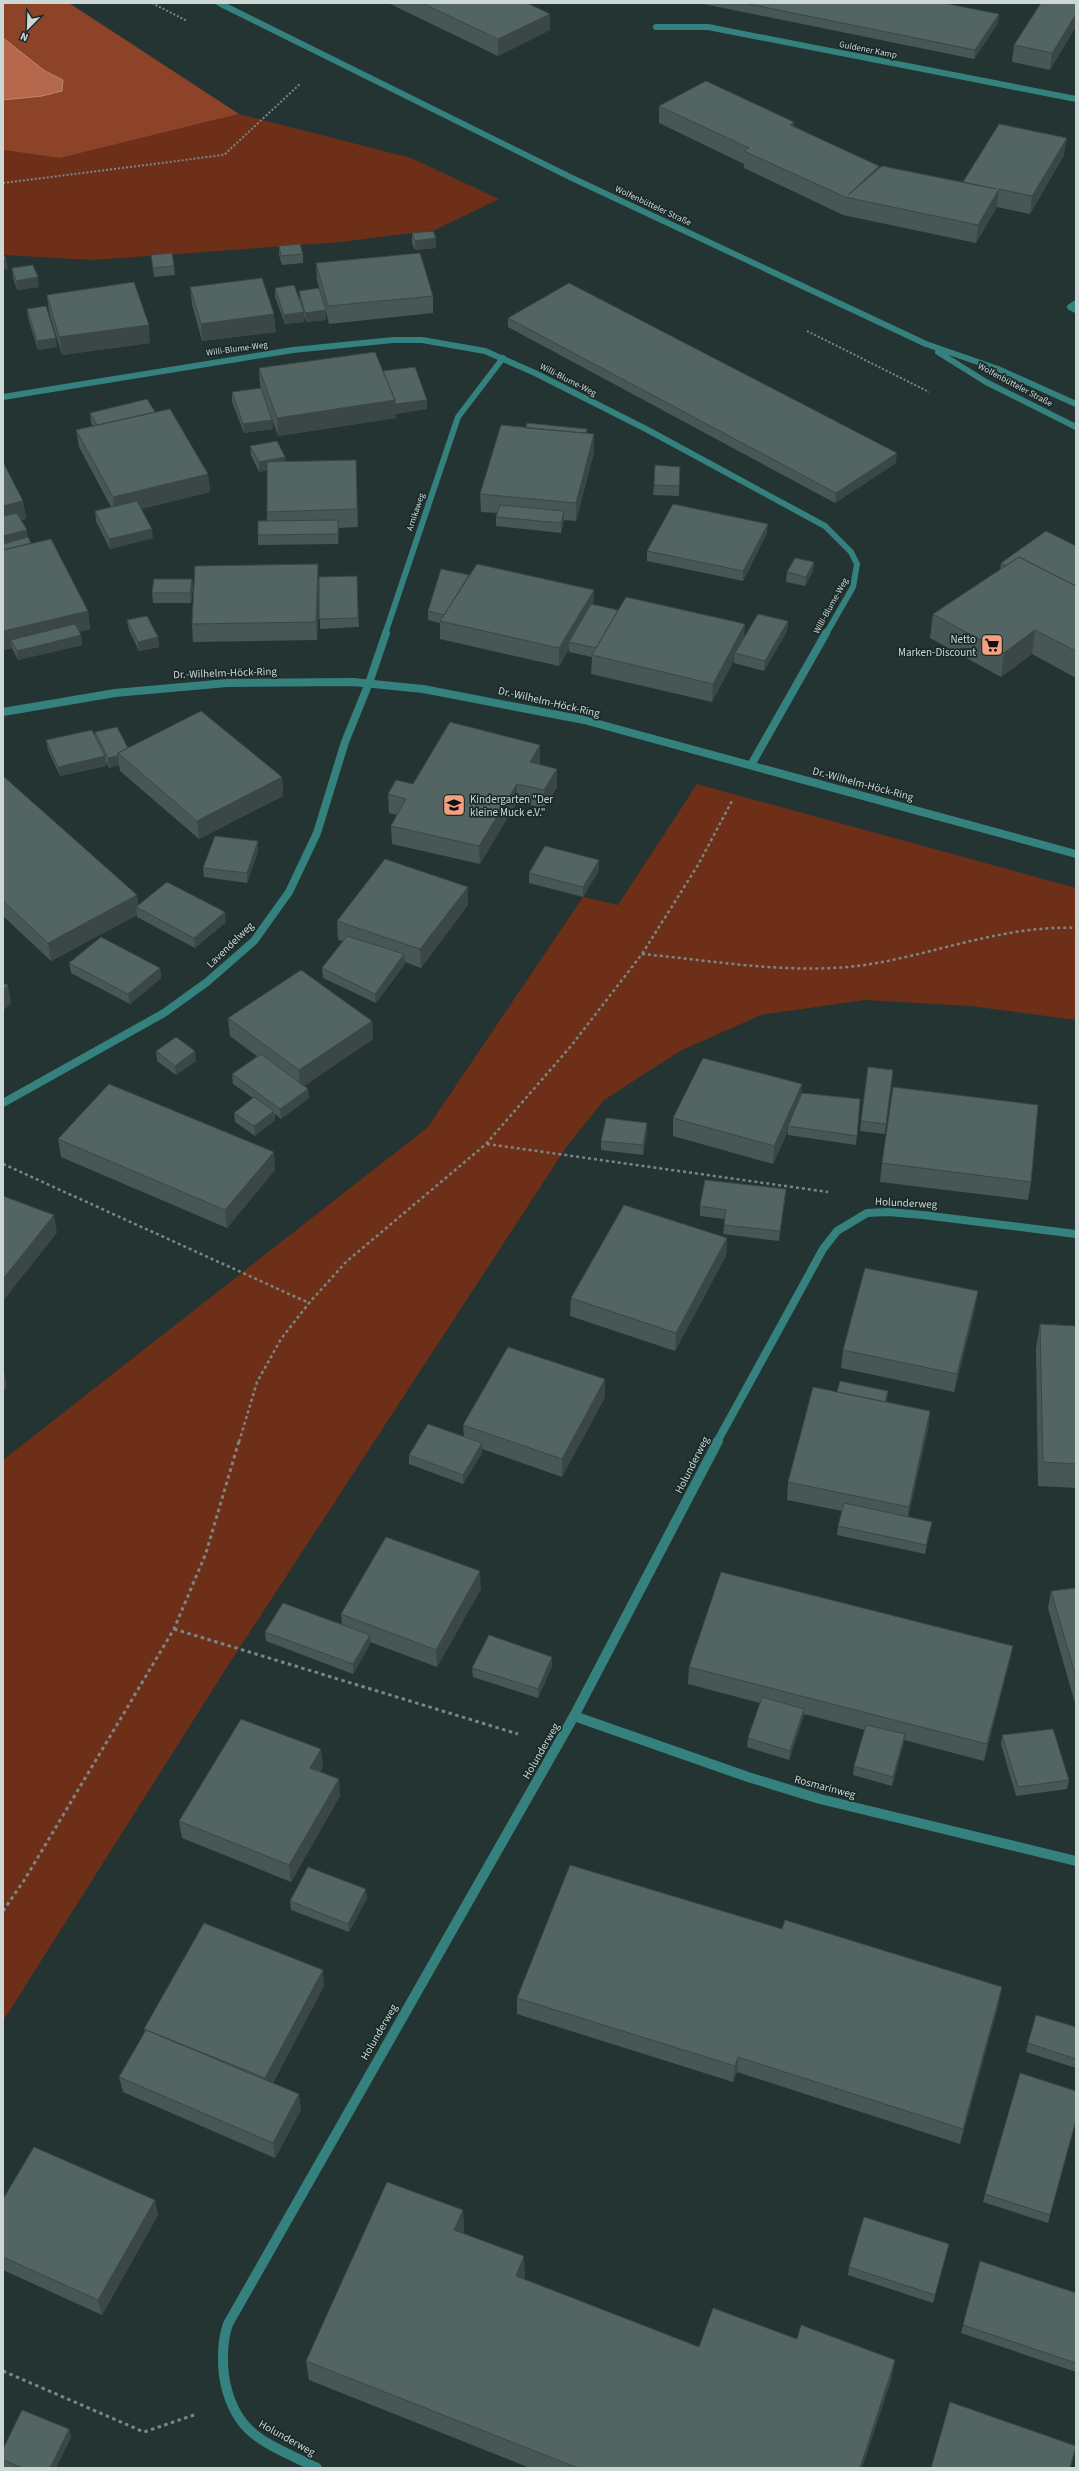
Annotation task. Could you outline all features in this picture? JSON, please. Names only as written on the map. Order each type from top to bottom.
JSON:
[{"type":"street","name":"Wolfenbütteler Straße","points":[[219,3],[572,178],[926,344],[998,369],[1076,404]]},
{"type":"street","name":"Guldener Kamp","points":[[656,28],[708,27],[1076,99]]},
{"type":"street","points":[[1076,303],[1070,307],[1076,310]]},
{"type":"street","name":"Willi-Blume-Weg","points":[[3,397],[271,353],[393,340],[446,343],[485,351],[503,358],[646,429],[825,526],[851,552],[857,564],[853,587],[782,707],[751,765]]},
{"type":"street","name":"Wolfenbütteler Straße","points":[[926,344],[986,382],[1076,427]]},
{"type":"street","name":"Arnikaweg","points":[[368,683],[458,417],[503,358]]},
{"type":"street","name":"Dr.-Wilhelm-Höck-Ring","points":[[3,712],[93,695],[155,687],[279,682],[368,683],[458,694],[520,705],[584,720],[1076,854]]},
{"type":"street","name":"Lavendelweg","points":[[3,1103],[164,1013],[227,966],[254,941],[289,892],[302,868],[317,833],[345,742],[368,683]]},
{"type":"street","name":"Holunderweg","points":[[317,2468],[277,2448],[246,2429],[230,2402],[222,2366],[225,2334],[244,2293],[574,1716],[719,1439],[823,1249],[837,1231],[867,1213],[888,1212],[1076,1234]]},
{"type":"street","name":"Rosmarinweg","points":[[574,1716],[748,1777],[820,1798],[1076,1861]]},
{"type":"path","points":[[3,183],[224,155],[304,80]]},
{"type":"path","points":[[3,1912],[25,1879],[75,1793],[174,1630],[206,1553],[257,1382],[281,1340],[309,1303],[346,1262],[486,1144],[576,1041],[642,954],[698,865],[751,765]]},
{"type":"path","points":[[642,954],[818,970],[876,963],[988,937],[1052,927],[1076,928]]},
{"type":"path","points":[[486,1144],[830,1192]]},
{"type":"path","points":[[3,1164],[144,1226],[309,1303]]},
{"type":"path","points":[[174,1630],[557,1746]]},
{"type":"path","points":[[3,2371],[144,2432],[230,2402]]},
{"type":"shaded area","points":[[3,3],[69,3],[239,114],[60,158],[3,150],[3,100],[57,93],[63,80],[45,71],[3,38]]},
{"type":"shaded area","points":[[3,38],[45,71],[63,80],[62,91],[42,96],[3,100]]},
{"type":"shaded area","points":[[239,114],[411,158],[499,199],[435,230],[341,242],[93,260],[3,255],[3,150],[60,158]]},
{"type":"shaded area","points":[[697,784],[1076,888],[1076,1020],[970,1006],[865,1000],[761,1015],[680,1051],[604,1100],[567,1146],[229,1664],[3,2021],[3,1460],[428,1127],[583,897],[618,905]]},
{"type":"building","points":[[422,3],[527,3],[550,14],[498,39]]},
{"type":"building","points":[[744,3],[943,3],[999,14],[975,50]]},
{"type":"building","points":[[1041,3],[1076,3],[1076,14],[1052,53],[1014,45]]},
{"type":"building","points":[[706,81],[794,122],[790,125],[879,166],[848,195],[882,166],[996,189],[963,182],[999,124],[1067,138],[1032,196],[999,189],[978,225],[845,197],[744,151],[749,148],[659,106]]},
{"type":"building","points":[[433,231],[436,238],[415,241],[412,233]]},
{"type":"building","points":[[300,244],[303,254],[281,256],[279,246]]},
{"type":"building","points":[[172,253],[174,266],[153,268],[151,255]]},
{"type":"building","points":[[420,253],[433,296],[328,306],[316,263]]},
{"type":"building","points":[[33,265],[38,277],[16,281],[12,268]]},
{"type":"building","points":[[262,278],[274,314],[201,324],[190,287]]},
{"type":"building","points":[[134,282],[149,325],[59,337],[47,295]]},
{"type":"building","points":[[569,283],[897,453],[836,493],[508,318]]},
{"type":"building","points":[[294,285],[304,312],[284,315],[275,288]]},
{"type":"building","points":[[319,288],[326,310],[305,313],[299,291]]},
{"type":"building","points":[[46,306],[56,338],[37,341],[27,309]]},
{"type":"building","points":[[375,352],[395,400],[277,418],[259,368]]},
{"type":"building","points":[[415,367],[427,400],[395,404],[395,400],[383,371]]},
{"type":"building","points":[[261,388],[272,420],[243,424],[232,392]]},
{"type":"building","points":[[147,399],[155,412],[97,425],[90,413]]},
{"type":"building","points":[[170,409],[208,474],[113,497],[76,430]]},
{"type":"building","points":[[527,423],[587,429],[586,433],[526,428]]},
{"type":"building","points":[[501,425],[594,434],[576,503],[480,494]]},
{"type":"building","points":[[277,441],[285,457],[259,462],[250,446]]},
{"type":"building","points":[[356,460],[357,509],[267,512],[267,462]]},
{"type":"building","points":[[3,462],[23,501],[3,506]]},
{"type":"building","points":[[655,465],[680,467],[679,486],[654,485]]},
{"type":"building","points":[[137,501],[152,529],[109,539],[95,511]]},
{"type":"building","points":[[673,504],[768,524],[743,571],[647,551]]},
{"type":"building","points":[[500,505],[564,511],[561,523],[496,517]]},
{"type":"building","points":[[17,513],[27,530],[3,536],[3,516]]},
{"type":"building","points":[[338,520],[338,534],[258,535],[258,521]]},
{"type":"building","points":[[1046,531],[1076,546],[1076,586],[1019,557],[1006,566],[1001,563]]},
{"type":"building","points":[[28,537],[31,543],[3,550],[3,544]]},
{"type":"building","points":[[51,539],[88,611],[3,631],[3,550]]},
{"type":"building","points":[[1019,557],[1076,586],[1076,651],[1035,630],[1004,653],[933,614]]},
{"type":"building","points":[[795,558],[814,562],[806,577],[787,572]]},
{"type":"building","points":[[318,564],[316,622],[192,624],[195,566]]},
{"type":"building","points":[[477,564],[594,590],[559,648],[440,621]]},
{"type":"building","points":[[441,569],[469,575],[444,615],[428,611]]},
{"type":"building","points":[[357,576],[358,618],[319,619],[319,577]]},
{"type":"building","points":[[154,579],[192,579],[190,593],[152,593]]},
{"type":"building","points":[[626,597],[745,624],[713,684],[592,655]]},
{"type":"building","points":[[591,604],[618,610],[596,648],[569,642]]},
{"type":"building","points":[[758,614],[788,621],[765,661],[735,653]]},
{"type":"building","points":[[147,616],[158,637],[138,642],[127,620]]},
{"type":"building","points":[[75,624],[81,635],[17,651],[11,640]]},
{"type":"building","points":[[201,711],[282,777],[197,821],[118,753]]},
{"type":"building","name":"Kindergarten \"Der kleine Muck e.V.\"","points":[[450,722],[540,745],[530,762],[557,769],[544,790],[517,784],[479,846],[391,826],[406,799],[388,794],[396,780],[413,784]]},
{"type":"building","points":[[117,727],[128,748],[118,753],[118,756],[108,758],[95,732]]},
{"type":"building","points":[[92,730],[105,756],[58,767],[46,740]]},
{"type":"building","points":[[3,776],[137,895],[48,943],[3,901]]},
{"type":"building","points":[[215,836],[258,841],[247,873],[203,868]]},
{"type":"building","points":[[545,846],[599,860],[583,887],[529,873]]},
{"type":"building","points":[[385,859],[468,887],[420,949],[337,921]]},
{"type":"building","points":[[167,882],[225,912],[194,938],[136,907]]},
{"type":"building","points":[[347,936],[404,954],[375,994],[322,968]]},
{"type":"building","points":[[101,937],[160,968],[128,994],[69,963]]},
{"type":"building","points":[[301,970],[372,1021],[299,1070],[228,1018]]},
{"type":"building","points":[[3,983],[8,985],[3,990]]},
{"type":"building","points":[[176,1037],[195,1051],[175,1066],[156,1051]]},
{"type":"building","points":[[261,1054],[308,1089],[280,1109],[232,1074]]},
{"type":"building","points":[[703,1058],[802,1084],[774,1146],[673,1118]]},
{"type":"building","points":[[868,1067],[893,1070],[886,1124],[861,1121]]},
{"type":"building","points":[[109,1084],[274,1152],[225,1210],[58,1139]]},
{"type":"building","points":[[893,1087],[1038,1105],[1031,1182],[882,1163]]},
{"type":"building","points":[[802,1093],[860,1099],[857,1136],[788,1126]]},
{"type":"building","points":[[254,1097],[274,1111],[254,1126],[234,1113]]},
{"type":"building","points":[[606,1118],[647,1123],[643,1145],[601,1141]]},
{"type":"building","points":[[705,1180],[786,1189],[780,1231],[724,1225],[726,1210],[700,1206]]},
{"type":"building","points":[[3,1196],[54,1215],[3,1279]]},
{"type":"building","points":[[624,1205],[727,1238],[676,1333],[571,1298]]},
{"type":"building","points":[[865,1268],[978,1291],[957,1374],[843,1350]]},
{"type":"building","points":[[1040,1324],[1076,1326],[1076,1464],[1043,1462]]},
{"type":"building","points":[[508,1347],[605,1379],[562,1459],[463,1425]]},
{"type":"building","points":[[840,1381],[888,1391],[885,1402],[837,1392]]},
{"type":"building","points":[[813,1387],[930,1411],[909,1507],[788,1482]]},
{"type":"building","points":[[428,1424],[482,1443],[463,1475],[409,1455]]},
{"type":"building","points":[[844,1503],[932,1522],[926,1545],[838,1526]]},
{"type":"building","points":[[386,1537],[480,1571],[436,1650],[341,1614]]},
{"type":"building","points":[[721,1572],[1013,1646],[987,1744],[689,1667]]},
{"type":"building","points":[[1076,1588],[1076,1677],[1051,1591]]},
{"type":"building","points":[[283,1603],[370,1635],[353,1664],[265,1632]]},
{"type":"building","points":[[489,1635],[552,1657],[538,1689],[472,1668]]},
{"type":"building","points":[[762,1697],[804,1709],[790,1751],[748,1738]]},
{"type":"building","points":[[241,1719],[321,1749],[310,1768],[339,1779],[289,1865],[179,1821]]},
{"type":"building","points":[[866,1725],[905,1734],[893,1777],[854,1766]]},
{"type":"building","points":[[1053,1729],[1069,1780],[1018,1787],[1002,1735]]},
{"type":"building","points":[[570,1865],[782,1929],[785,1920],[1002,1987],[963,2129],[738,2057],[735,2066],[517,1998]]},
{"type":"building","points":[[308,1867],[366,1889],[348,1924],[290,1901]]},
{"type":"building","points":[[204,1923],[323,1970],[265,2078],[144,2029]]},
{"type":"building","points":[[1036,2015],[1076,2027],[1076,2059],[1028,2043]]},
{"type":"building","points":[[146,2030],[299,2094],[273,2143],[119,2077]]},
{"type":"building","points":[[1020,2073],[1076,2091],[1076,2120],[1050,2215],[985,2194]]},
{"type":"building","points":[[34,2147],[155,2200],[98,2300],[3,2257],[3,2199]]},
{"type":"building","points":[[387,2182],[463,2210],[454,2230],[524,2256],[516,2276],[699,2347],[713,2308],[797,2339],[801,2325],[895,2360],[860,2468],[578,2468],[306,2361]]},
{"type":"building","points":[[864,2217],[949,2244],[935,2295],[849,2267]]},
{"type":"building","points":[[980,2261],[1076,2293],[1076,2363],[963,2325]]},
{"type":"building","points":[[950,2402],[1076,2446],[1070,2468],[931,2468]]},
{"type":"building","points":[[22,2410],[69,2429],[50,2468],[23,2468],[3,2460],[3,2449]]},
{"type":"place","name":"Netto Marken-Discount","points":[[992,645]]},
{"type":"place","name":"Kindergarten \"Der kleine Muck e.V.\"","points":[[454,805]]}]
